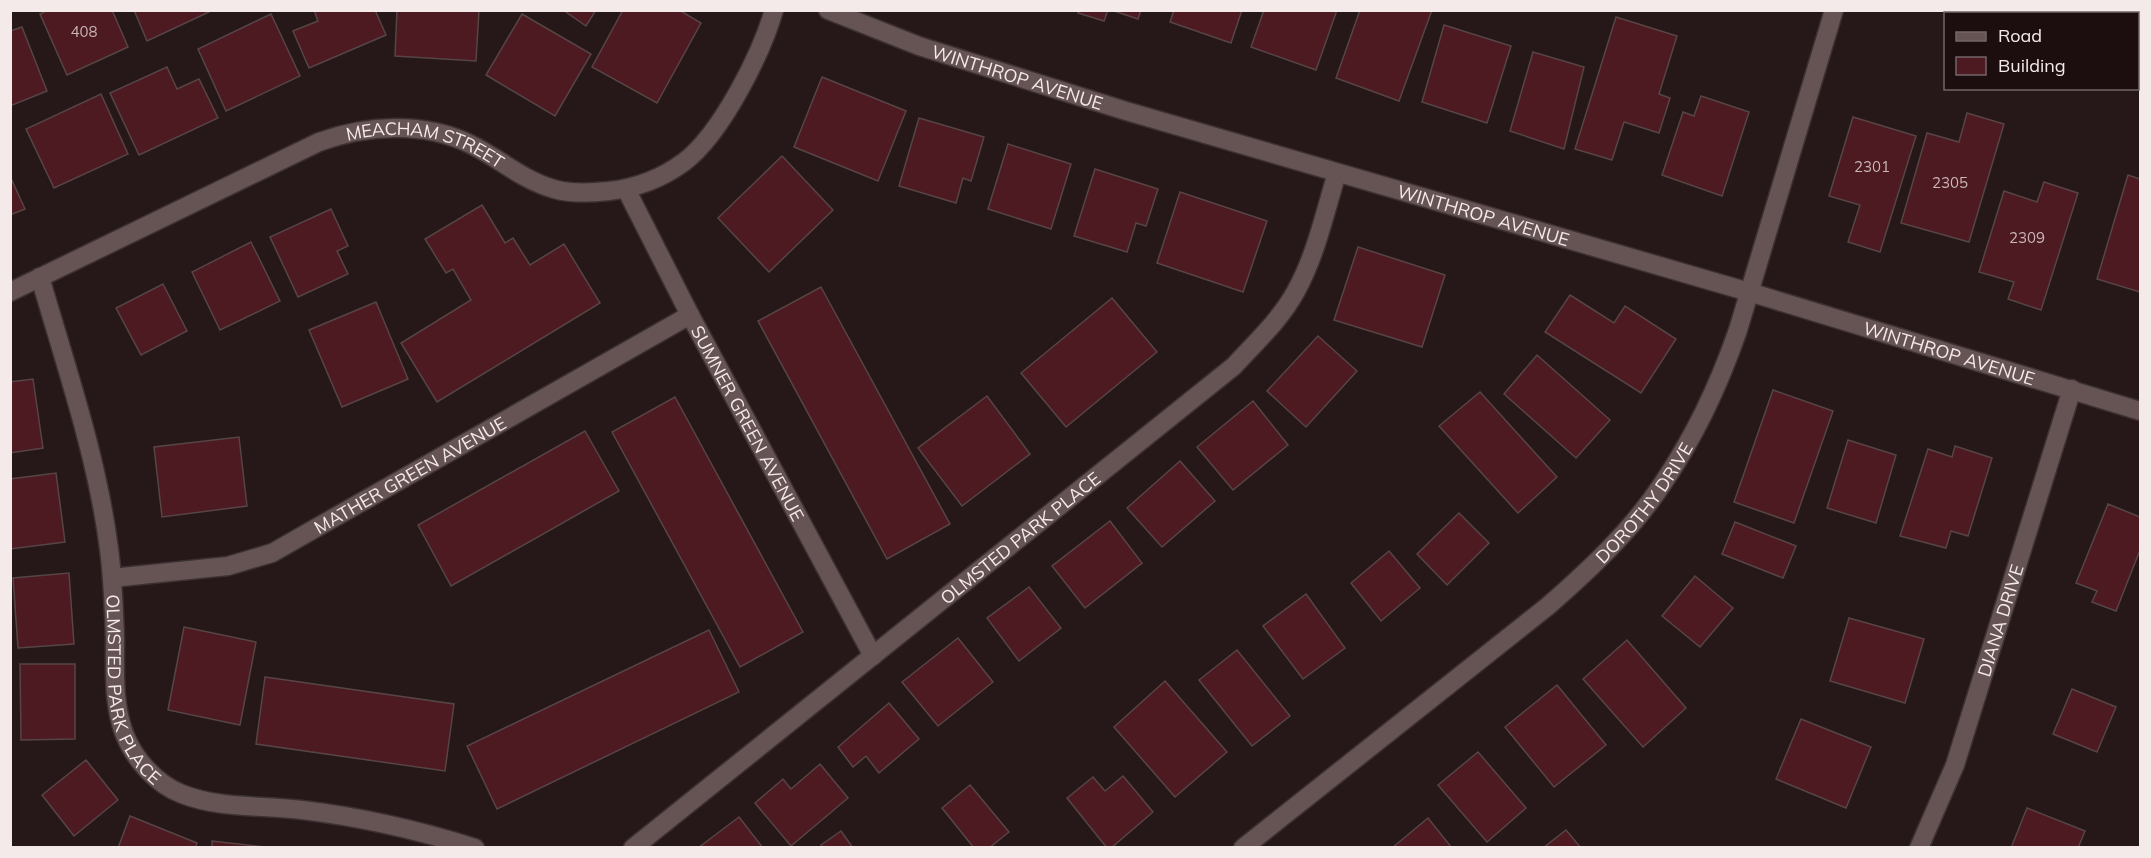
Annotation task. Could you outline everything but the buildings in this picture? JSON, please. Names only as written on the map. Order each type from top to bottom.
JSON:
[{"type":"street","name":"MEACHAM STREET","points":[[10,292],[319,142],[340,134],[369,129],[414,128],[452,137],[470,144],[527,179],[556,189],[591,194],[626,189],[656,179],[685,161],[709,137],[745,80],[769,28],[774,10]]},
{"type":"street","name":"WINTHROP AVENUE","points":[[828,10],[930,50],[1115,108],[1749,292],[2140,411]]},
{"type":"street","name":"DOROTHY DRIVE","points":[[1243,848],[1548,606],[1579,579],[1635,520],[1660,488],[1693,434],[1725,366],[1834,10]]},
{"type":"street","name":"OLMSTED PARK PLACE","points":[[633,848],[1234,366],[1272,325],[1297,291],[1313,253],[1337,173]]},
{"type":"street","name":"SUMNER GREEN AVENUE","points":[[626,189],[690,315],[873,656]]},
{"type":"street","name":"OLMSTED PARK PLACE","points":[[40,278],[94,466],[112,578],[116,700],[124,735],[142,765],[153,776],[180,794],[212,802],[303,810],[383,823],[423,832],[475,848]]},
{"type":"street","name":"MATHER GREEN AVENUE","points":[[112,578],[228,566],[272,553],[690,315]]},
{"type":"street","name":"DIANA DRIVE","points":[[1919,848],[1955,765],[2072,389]]}]
